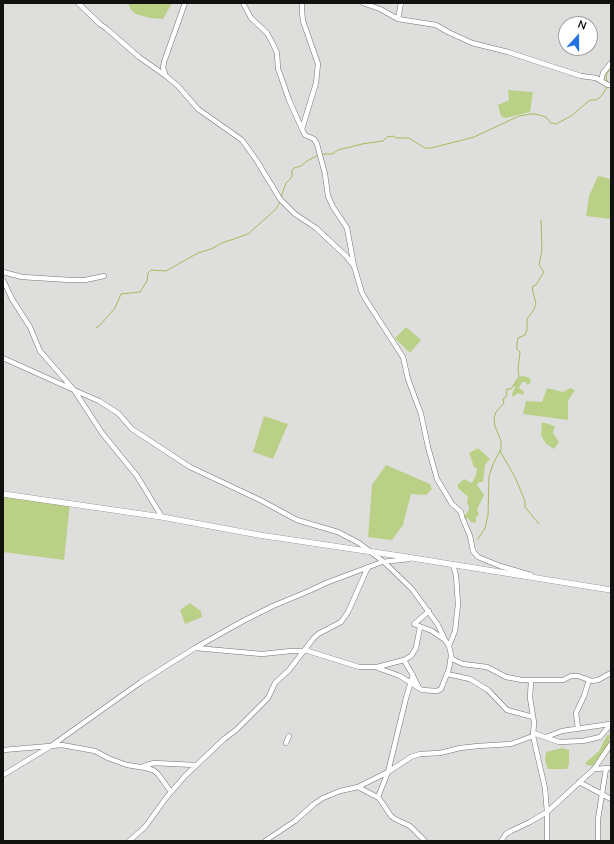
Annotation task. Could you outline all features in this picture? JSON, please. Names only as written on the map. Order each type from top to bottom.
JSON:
[{"type":"main road","points":[[3,494],[611,590]]},
{"type":"street","points":[[78,3],[138,57],[178,86],[198,109],[242,140],[258,161],[280,199],[295,214],[316,228],[346,256],[354,266]]},
{"type":"street","points":[[166,76],[163,68],[164,62],[185,3]]},
{"type":"street","points":[[243,3],[252,18],[267,33],[273,44],[277,53],[280,74],[289,100],[305,135],[314,139],[317,144],[325,174],[328,196],[333,207],[347,228],[354,266],[366,300],[403,357],[408,379],[421,414],[437,479],[452,504],[461,512],[470,536],[473,551],[478,557],[500,566],[540,578]]},
{"type":"street","points":[[302,3],[304,21],[318,64],[316,83],[302,129]]},
{"type":"street","points":[[363,3],[380,9],[398,19],[436,25],[448,32],[472,42],[508,52],[558,69],[601,80],[608,85],[611,85]]},
{"type":"street","points":[[398,19],[401,3]]},
{"type":"street","points":[[601,80],[603,73],[611,63]]},
{"type":"street","points":[[3,272],[22,277],[70,280],[85,280],[104,276]]},
{"type":"street","points":[[3,280],[9,294],[30,327],[40,350],[74,390],[98,428],[137,476],[162,518]]},
{"type":"street","points":[[3,358],[99,401],[118,413],[132,429],[190,467],[260,500],[297,520],[338,532],[359,543],[384,562],[412,589],[441,630],[449,646],[451,656],[447,674],[441,689],[439,691],[431,692],[417,687],[394,673],[377,668],[359,666],[315,652],[304,650],[256,654],[195,648]]},
{"type":"street","points":[[3,775],[51,746],[134,686],[195,648],[273,606],[368,567],[384,562],[415,559]]},
{"type":"street","points":[[449,646],[455,631],[458,604],[456,574],[453,565]]},
{"type":"street","points":[[129,841],[145,827],[171,792],[195,765],[236,730],[268,698],[275,683],[289,670],[318,634],[339,624],[343,620],[368,567]]},
{"type":"street","points":[[429,611],[414,624],[432,631],[445,640]]},
{"type":"street","points":[[377,668],[404,660],[411,656],[414,651],[420,627]]},
{"type":"street","points":[[451,656],[457,662],[487,667],[510,678],[531,680],[563,680],[571,676],[578,676],[589,680],[598,680],[611,673]]},
{"type":"street","points":[[404,660],[413,675],[417,687]]},
{"type":"street","points":[[447,674],[470,679],[486,688],[507,710],[532,717]]},
{"type":"street","points":[[378,798],[388,772],[413,675]]},
{"type":"street","points":[[531,680],[530,698],[533,735],[545,788],[547,812],[546,841]]},
{"type":"street","points":[[578,728],[576,712],[584,696],[589,680]]},
{"type":"street","points":[[408,690],[417,687]]},
{"type":"street","points":[[546,737],[562,731],[611,724]]},
{"type":"street","points":[[266,841],[323,798],[358,787],[388,772],[407,759],[420,754],[440,753],[460,748],[490,744],[511,744],[533,735],[564,742],[597,738],[603,734],[611,724]]},
{"type":"street","points":[[286,742],[289,736]]},
{"type":"street","points":[[501,841],[506,834],[547,812],[594,769],[611,744]]},
{"type":"street","points":[[3,750],[62,745],[95,751],[108,758],[127,765],[153,770],[158,774],[171,792]]},
{"type":"street","points":[[141,767],[154,763],[195,765]]},
{"type":"street","points":[[594,769],[609,768],[598,819],[598,841]]},
{"type":"street","points":[[580,782],[611,799]]},
{"type":"street","points":[[358,787],[378,798],[393,818],[410,826],[425,841]]},
{"type":"green space","points":[[128,3],[172,3],[163,19],[150,18],[136,14],[131,10]]},
{"type":"green space","points":[[508,90],[533,92],[530,112],[505,118],[501,116],[498,105],[509,100]]},
{"type":"green space","points":[[598,176],[611,179],[611,219],[586,216],[589,196]]},
{"type":"green space","points":[[406,327],[421,340],[410,353],[395,338]]},
{"type":"green space","points":[[521,376],[528,377],[531,380],[530,384],[527,385],[526,382],[522,382],[519,388],[524,391],[523,395],[518,393],[513,397],[512,394],[515,387],[513,385]]},
{"type":"green space","points":[[547,388],[563,392],[570,388],[575,390],[568,401],[568,420],[523,414],[526,401],[542,402]]},
{"type":"green space","points":[[264,416],[288,424],[273,459],[253,452]]},
{"type":"green space","points":[[542,422],[555,426],[553,433],[559,442],[554,449],[546,444],[541,435]]},
{"type":"green space","points":[[478,448],[490,459],[485,465],[483,482],[479,482],[477,485],[484,495],[477,510],[479,514],[476,517],[476,522],[472,523],[468,518],[465,520],[463,518],[469,510],[467,503],[468,497],[458,488],[458,484],[464,479],[472,483],[476,475],[477,468],[474,467],[469,453]]},
{"type":"green space","points":[[386,465],[430,484],[432,489],[426,495],[411,494],[403,525],[392,540],[368,537],[372,485]]},
{"type":"green space","points":[[3,494],[70,503],[64,560],[3,552]]},
{"type":"green space","points":[[190,603],[201,611],[202,617],[185,624],[180,610]]},
{"type":"green space","points":[[607,735],[610,735],[609,746],[596,764],[592,766],[587,765],[585,763],[599,751]]},
{"type":"green space","points":[[562,748],[569,750],[569,764],[567,769],[548,769],[545,760],[546,752]]},
{"type":"waterway","points":[[608,83],[606,77],[611,68]]},
{"type":"waterway","points":[[321,154],[332,154],[338,150],[383,141],[387,137],[393,136],[396,138],[409,138],[425,148],[431,148],[474,137],[519,116],[531,114],[546,117],[551,123],[556,124],[571,116],[590,100],[596,100],[599,98],[607,87]]},
{"type":"waterway","points":[[281,197],[286,183],[292,177],[292,170],[318,155]]},
{"type":"waterway","points":[[96,328],[115,308],[121,294],[140,292],[147,281],[148,273],[151,270],[166,271],[198,253],[248,234],[276,209],[280,202]]},
{"type":"waterway","points":[[478,539],[485,528],[488,515],[489,476],[493,464],[501,449],[501,441],[495,426],[494,418],[496,412],[504,403],[503,399],[506,397],[507,389],[511,389],[519,377],[518,369],[520,352],[517,349],[518,338],[525,335],[527,330],[527,319],[536,304],[532,287],[536,285],[544,272],[539,265],[542,250],[541,220]]},
{"type":"waterway","points":[[500,451],[515,477],[525,501],[525,507],[539,524]]}]
